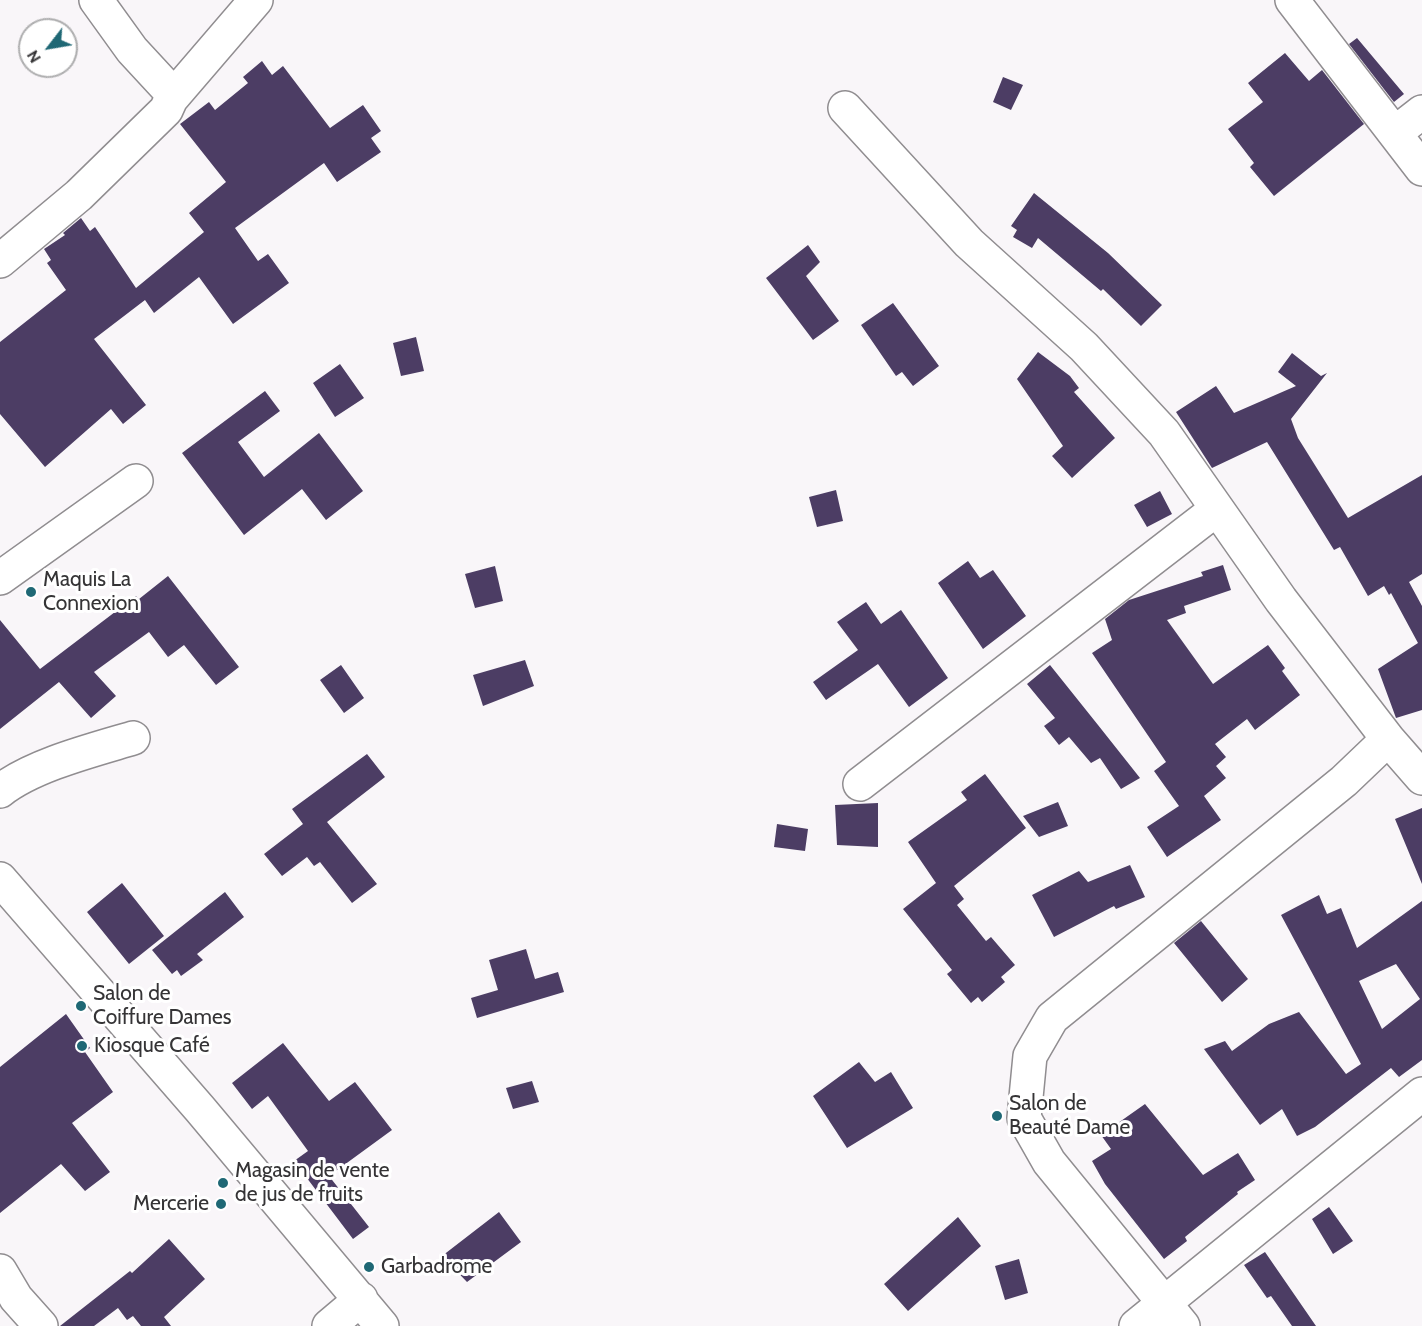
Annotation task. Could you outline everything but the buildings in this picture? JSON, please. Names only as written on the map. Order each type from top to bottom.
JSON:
[{"type":"street","points":[[96,0],[132,50],[169,90],[171,99]]},
{"type":"street","points":[[0,261],[79,195],[166,110],[171,99],[256,0]]},
{"type":"street","points":[[1292,0],[1422,169]]},
{"type":"street","points":[[845,108],[969,243],[1083,347],[1164,433],[1281,600],[1388,739],[1422,777]]},
{"type":"street","points":[[1395,133],[1422,112]]},
{"type":"street","points":[[0,578],[136,481]]},
{"type":"street","points":[[860,784],[1218,509]]},
{"type":"street","points":[[0,791],[9,784],[72,757],[132,738]]},
{"type":"street","points":[[1173,1314],[1049,1162],[1024,1118],[1030,1056],[1052,1018],[1344,781],[1388,739]]},
{"type":"street","points":[[0,879],[200,1108],[382,1326]]},
{"type":"street","points":[[1136,1326],[1173,1314],[1422,1094]]},
{"type":"street","points":[[0,1271],[16,1298],[41,1326]]},
{"type":"street","points":[[329,1326],[361,1299]]},
{"type":"place","name":"Maquis La Connexion","points":[[31,592]]},
{"type":"place","name":"Salon de Coiffure Dames","points":[[81,1006]]},
{"type":"place","name":"Kiosque Café","points":[[82,1046]]},
{"type":"place","name":"Salon de Beauté Dame","points":[[997,1116]]},
{"type":"place","name":"Magasin de vente de jus de fruits","points":[[223,1183]]},
{"type":"place","name":"Mercerie","points":[[221,1204]]},
{"type":"place","name":"Garbadrome","points":[[369,1267]]}]
